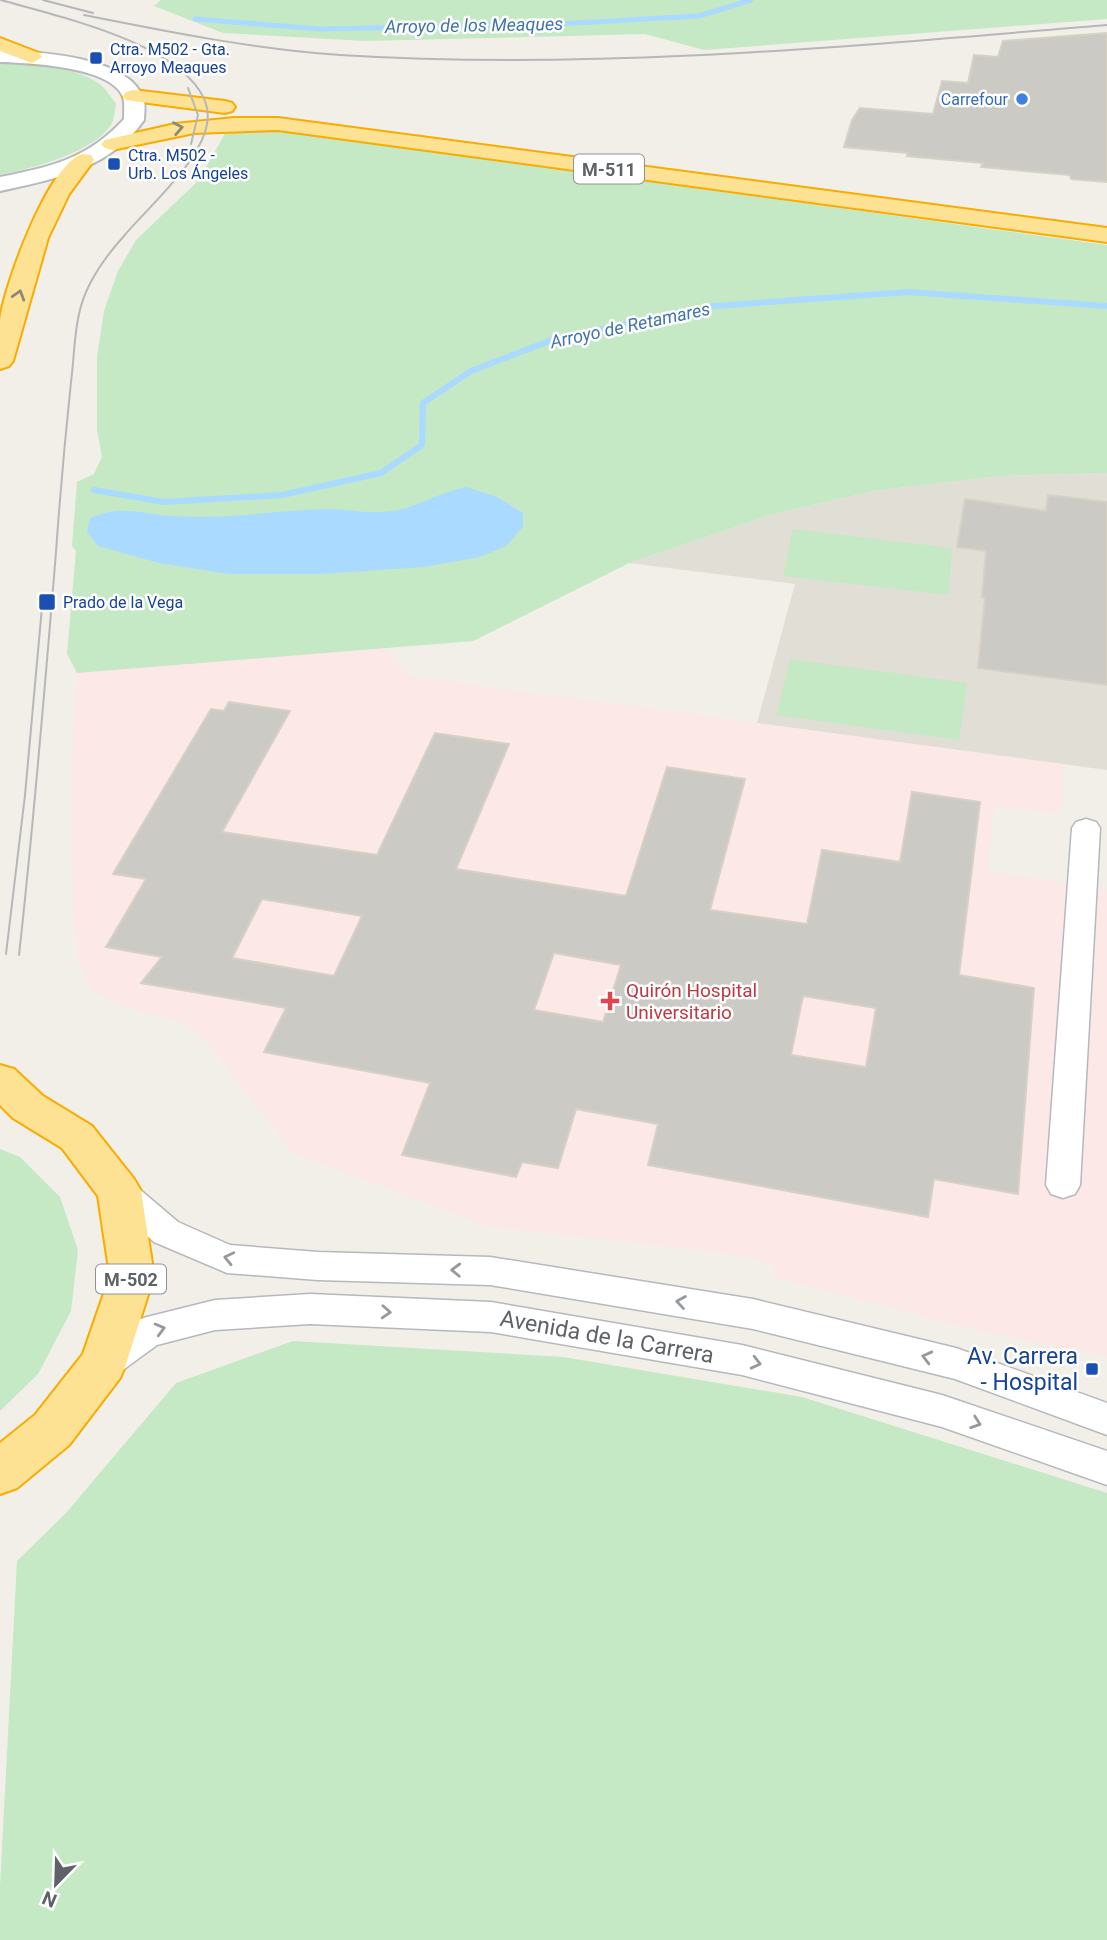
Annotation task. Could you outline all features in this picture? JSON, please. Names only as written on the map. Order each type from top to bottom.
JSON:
[{"type":"highway","points":[[0,44],[32,57]]},
{"type":"highway","name":"M-511","points":[[133,96],[335,120],[749,176],[1107,219]]},
{"type":"highway","name":"M-511","points":[[112,144],[194,125],[237,122],[278,124],[1107,236]]},
{"type":"highway","points":[[0,361],[36,238],[58,192],[83,160]]},
{"type":"highway","name":"M-502","points":[[0,1472],[52,1430],[103,1364],[132,1276],[119,1191],[77,1137],[10,1096]]},
{"type":"street","points":[[0,56],[32,57],[82,66],[105,74],[122,84],[133,96]]},
{"type":"street","name":"M-511","points":[[0,184],[41,176],[83,160],[112,144],[134,120],[133,96]]},
{"type":"street","points":[[1063,1185],[1086,828]]},
{"type":"street","points":[[119,1191],[166,1232],[227,1259],[318,1266],[490,1271],[753,1314],[956,1364],[1107,1419]]},
{"type":"street","name":"Avenida de la Carrera","points":[[103,1364],[147,1332],[215,1315],[310,1309],[491,1317],[742,1360],[942,1411],[1107,1468]]},
{"type":"shaded area","points":[[1107,473],[1107,770],[757,723],[795,584],[629,563],[770,515],[873,491],[999,476]]},
{"type":"shaded area","name":"Quirón Hospital Universitario","points":[[383,648],[412,677],[1063,764],[1062,813],[995,806],[987,871],[1107,890],[1107,1357],[978,1330],[776,1278],[773,1266],[756,1259],[727,1253],[488,1226],[293,1153],[206,1041],[185,1023],[133,1010],[93,992],[78,963],[74,906],[71,792],[77,673]]},
{"type":"green space","points":[[161,0],[1107,0],[1107,19],[704,50],[645,34],[365,41],[223,33],[154,6]]},
{"type":"green space","points":[[0,62],[54,67],[81,74],[92,80],[102,86],[116,104],[111,125],[102,135],[76,152],[44,164],[0,175]]},
{"type":"green space","points":[[227,130],[265,130],[325,137],[1107,245],[1107,473],[999,476],[873,491],[770,515],[629,563],[473,641],[77,673],[67,654],[76,551],[72,546],[77,482],[94,474],[102,457],[97,429],[97,357],[104,311],[118,271],[136,240],[199,180]]},
{"type":"green space","points":[[793,529],[952,548],[949,595],[783,576]]},
{"type":"green space","points":[[790,659],[967,683],[959,740],[776,715]]},
{"type":"green space","points":[[0,1149],[20,1157],[60,1197],[78,1250],[71,1311],[38,1374],[0,1411]]},
{"type":"green space","points":[[293,1341],[563,1357],[802,1397],[1107,1493],[1107,1940],[0,1940],[0,1887],[17,1561],[66,1513],[176,1383]]},
{"type":"water","points":[[467,487],[497,497],[523,513],[523,527],[506,546],[480,557],[424,567],[320,574],[230,574],[159,563],[98,546],[87,532],[90,518],[112,512],[132,511],[192,517],[328,509],[381,512],[403,509]]},
{"type":"building","name":"Carrefour","points":[[1107,33],[1107,182],[1071,179],[1070,175],[981,167],[983,163],[907,156],[908,153],[844,147],[852,120],[860,108],[933,114],[942,81],[968,83],[974,55],[998,57],[1003,41]]},
{"type":"building","points":[[1048,495],[1107,502],[1107,685],[978,668],[985,598],[982,597],[986,551],[957,547],[965,499],[1046,511]]},
{"type":"building","points":[[229,702],[290,711],[222,832],[377,855],[435,733],[509,744],[456,869],[626,896],[667,767],[745,779],[710,910],[807,924],[822,850],[900,862],[912,792],[980,802],[959,975],[1034,988],[1018,1194],[934,1179],[928,1217],[648,1165],[658,1124],[576,1109],[558,1168],[522,1162],[516,1177],[402,1155],[430,1083],[264,1052],[286,1008],[141,983],[162,957],[106,947],[146,879],[113,874],[211,709],[224,711]],"holes":[[[262,899],[362,916],[334,976],[232,958]],[[554,953],[621,965],[603,1022],[534,1010]],[[803,996],[876,1008],[866,1067],[791,1055]]]},
{"type":"waterway","name":"Arroyo de los Meaques","points":[[195,19],[320,29],[557,24],[699,16],[751,0]]},
{"type":"waterway","name":"Arroyo de Retamares","points":[[94,490],[164,502],[282,495],[381,473],[422,445],[423,403],[471,371],[557,338],[715,306],[908,292],[1107,306]]},
{"type":"tram line","points":[[1,0],[84,24],[145,48],[171,63],[192,81],[205,101],[208,118],[194,155],[103,262],[91,282],[79,314],[19,955]]},
{"type":"tram line","points":[[43,0],[93,13]]},
{"type":"tram line","points":[[84,15],[276,49],[340,55],[532,60],[724,54],[1107,25]]},
{"type":"tram line","points":[[188,88],[198,115],[191,144]]},
{"type":"tram line","points":[[6,954],[25,795],[43,596]]},
{"type":"place","name":"Ctra. M502 - Gta. Arroyo Meaques","points":[[96,58]]},
{"type":"place","name":"Carrefour","points":[[1022,99]]},
{"type":"place","name":"Ctra. M502 - Urb. Los Ángeles","points":[[114,164]]},
{"type":"place","name":"Prado de la Vega","points":[[47,602]]},
{"type":"place","name":"Quirón Hospital Universitario","points":[[610,1001]]},
{"type":"place","name":"Av. Carrera - Hospital","points":[[1092,1369]]}]
